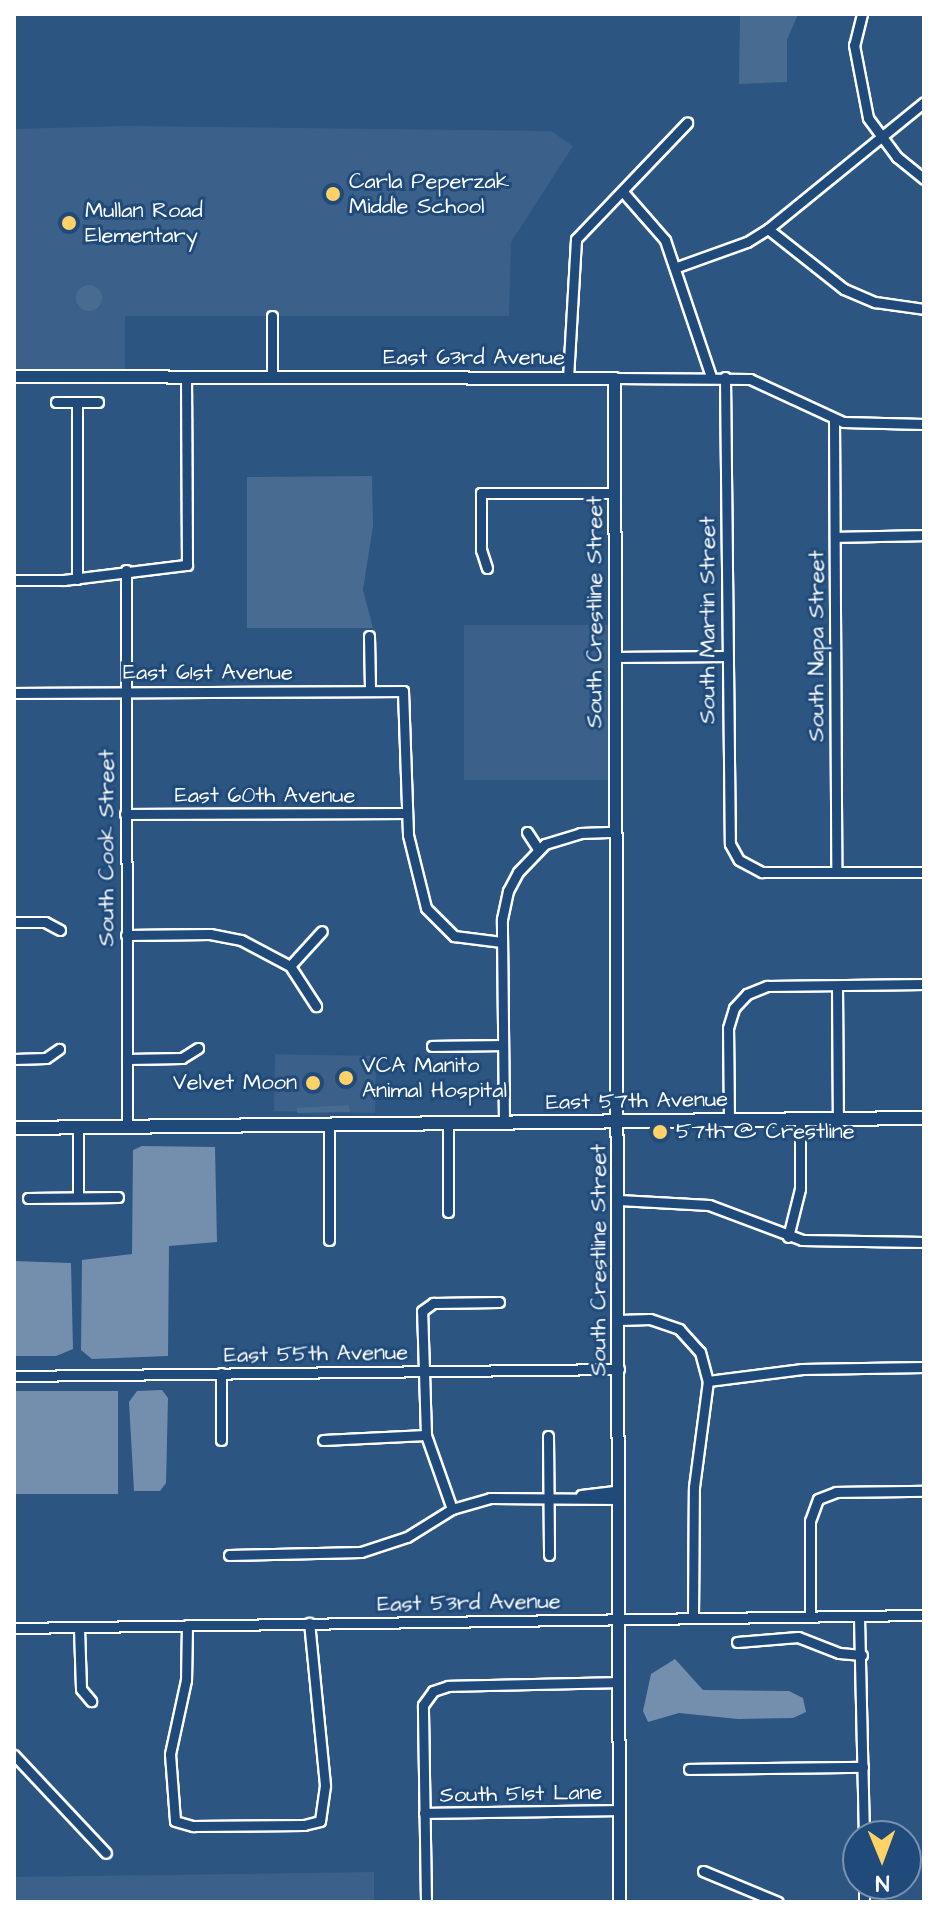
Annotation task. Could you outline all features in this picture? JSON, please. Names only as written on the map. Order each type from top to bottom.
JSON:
[{"type":"main road","name":"East 57th Avenue","points":[[14,1128],[924,1118]]},
{"type":"street","points":[[862,14],[854,45],[858,78],[880,138],[924,179]]},
{"type":"street","points":[[677,267],[747,242],[768,229],[924,102]]},
{"type":"street","points":[[568,378],[576,239],[590,219],[623,192],[687,123]]},
{"type":"street","points":[[623,192],[651,220],[677,267],[711,377]]},
{"type":"street","points":[[768,229],[844,289],[875,302],[924,309]]},
{"type":"street","points":[[272,316],[272,377]]},
{"type":"street","name":"East 63rd Avenue","points":[[14,376],[725,377],[769,384],[834,419],[924,424]]},
{"type":"street","points":[[14,580],[77,579],[126,570],[187,565],[186,376]]},
{"type":"street","name":"South Martin Street","points":[[725,377],[728,836],[739,860],[762,872],[836,872]]},
{"type":"street","name":"South Crestline Street","points":[[614,378],[619,1902]]},
{"type":"street","points":[[56,402],[98,402]]},
{"type":"street","points":[[77,402],[77,579]]},
{"type":"street","name":"South Napa Street","points":[[834,419],[836,872]]},
{"type":"street","points":[[487,568],[481,550],[481,493],[614,493]]},
{"type":"street","points":[[835,537],[924,535]]},
{"type":"street","name":"South Cook Street","points":[[126,570],[127,1126]]},
{"type":"street","points":[[369,636],[370,690]]},
{"type":"street","points":[[616,657],[726,656]]},
{"type":"street","name":"East 61st Avenue","points":[[14,693],[403,691],[406,813]]},
{"type":"street","points":[[406,813],[420,888],[432,916],[454,936],[502,942]]},
{"type":"street","name":"East 60th Avenue","points":[[125,814],[406,813]]},
{"type":"street","points":[[527,832],[538,849]]},
{"type":"street","points":[[504,1122],[502,942],[508,891],[538,849],[567,836],[616,832]]},
{"type":"street","points":[[836,872],[924,872]]},
{"type":"street","points":[[14,922],[45,922],[60,930]]},
{"type":"street","points":[[290,966],[322,931]]},
{"type":"street","points":[[126,935],[228,936],[290,966],[316,1006]]},
{"type":"street","points":[[729,1120],[728,1028],[740,1001],[767,986],[924,984]]},
{"type":"street","points":[[837,986],[838,1119]]},
{"type":"street","points":[[432,1046],[503,1045]]},
{"type":"street","points":[[127,1059],[182,1058],[198,1048]]},
{"type":"street","points":[[14,1059],[46,1058],[59,1049]]},
{"type":"street","points":[[788,1237],[800,1189],[800,1119]]},
{"type":"street","points":[[448,1123],[448,1212]]},
{"type":"street","points":[[329,1124],[329,1240]]},
{"type":"street","points":[[78,1127],[78,1197]]},
{"type":"street","points":[[28,1198],[118,1197]]},
{"type":"street","points":[[619,1200],[709,1205],[788,1237],[837,1243],[924,1242]]},
{"type":"street","points":[[452,1509],[426,1435],[423,1306],[499,1302]]},
{"type":"street","points":[[619,1320],[650,1319],[679,1329],[700,1352],[708,1381],[694,1487],[693,1618]]},
{"type":"street","points":[[708,1381],[802,1369],[924,1367]]},
{"type":"street","name":"East 55th Avenue","points":[[14,1376],[619,1369]]},
{"type":"street","points":[[221,1373],[221,1440]]},
{"type":"street","points":[[323,1440],[426,1435]]},
{"type":"street","points":[[548,1436],[549,1555]]},
{"type":"street","points":[[810,1617],[810,1521],[818,1499],[836,1492],[924,1491]]},
{"type":"street","points":[[229,1555],[361,1552],[407,1537],[452,1509],[490,1498],[619,1494]]},
{"type":"street","name":"East 53rd Avenue","points":[[14,1628],[924,1615]]},
{"type":"street","points":[[862,1616],[864,1820]]},
{"type":"street","points":[[187,1625],[186,1680],[170,1754],[175,1821],[193,1826],[320,1821],[324,1745],[309,1665],[309,1623]]},
{"type":"street","points":[[79,1628],[81,1689],[91,1701]]},
{"type":"street","points":[[737,1642],[798,1637],[839,1653],[862,1655]]},
{"type":"street","points":[[426,1902],[423,1705],[433,1691],[448,1686],[618,1682]]},
{"type":"street","points":[[14,1755],[106,1853]]},
{"type":"street","points":[[689,1769],[863,1767]]},
{"type":"street","name":"South 51st Lane","points":[[424,1813],[618,1810]]},
{"type":"street","points":[[703,1871],[778,1902]]},
{"type":"shaded area","points":[[740,14],[798,14],[787,40],[787,82],[739,84]]},
{"type":"shaded area","name":"Carla Peperzak Middle School","points":[[125,126],[551,131],[573,146],[511,242],[509,316],[125,316],[125,370],[14,370],[14,129]]},
{"type":"shaded area","points":[[89,285],[98,289],[102,298],[98,307],[89,311],[80,307],[76,298],[80,289]]},
{"type":"shaded area","points":[[372,476],[373,526],[363,590],[373,628],[247,628],[247,477]]},
{"type":"shaded area","points":[[464,625],[611,625],[611,780],[464,780]]},
{"type":"shaded area","points":[[275,1054],[376,1056],[375,1113],[274,1111]]},
{"type":"shaded area","points":[[349,1105],[350,1112],[297,1113],[297,1108]]},
{"type":"shaded area","points":[[142,1146],[215,1147],[217,1242],[169,1246],[168,1356],[92,1359],[81,1350],[82,1260],[132,1254],[133,1150]]},
{"type":"shaded area","points":[[14,1261],[71,1263],[73,1349],[56,1356],[14,1356]]},
{"type":"shaded area","points":[[162,1390],[168,1398],[166,1483],[160,1491],[134,1491],[129,1402],[137,1391]]},
{"type":"shaded area","points":[[14,1391],[118,1391],[118,1494],[14,1494]]},
{"type":"shaded area","points":[[675,1659],[703,1690],[789,1691],[803,1698],[806,1712],[793,1718],[738,1719],[679,1713],[648,1722],[643,1711],[651,1674]]},
{"type":"shaded area","points":[[374,1872],[374,1902],[14,1902],[14,1877]]},
{"type":"place","name":"Carla Peperzak Middle School","points":[[333,194]]},
{"type":"place","name":"Mullan Road Elementary","points":[[69,223]]},
{"type":"place","name":"VCA Manito Animal Hospital","points":[[346,1078]]},
{"type":"place","name":"Velvet Moon","points":[[313,1083]]},
{"type":"place","name":"57th @ Crestline","points":[[660,1132]]}]
